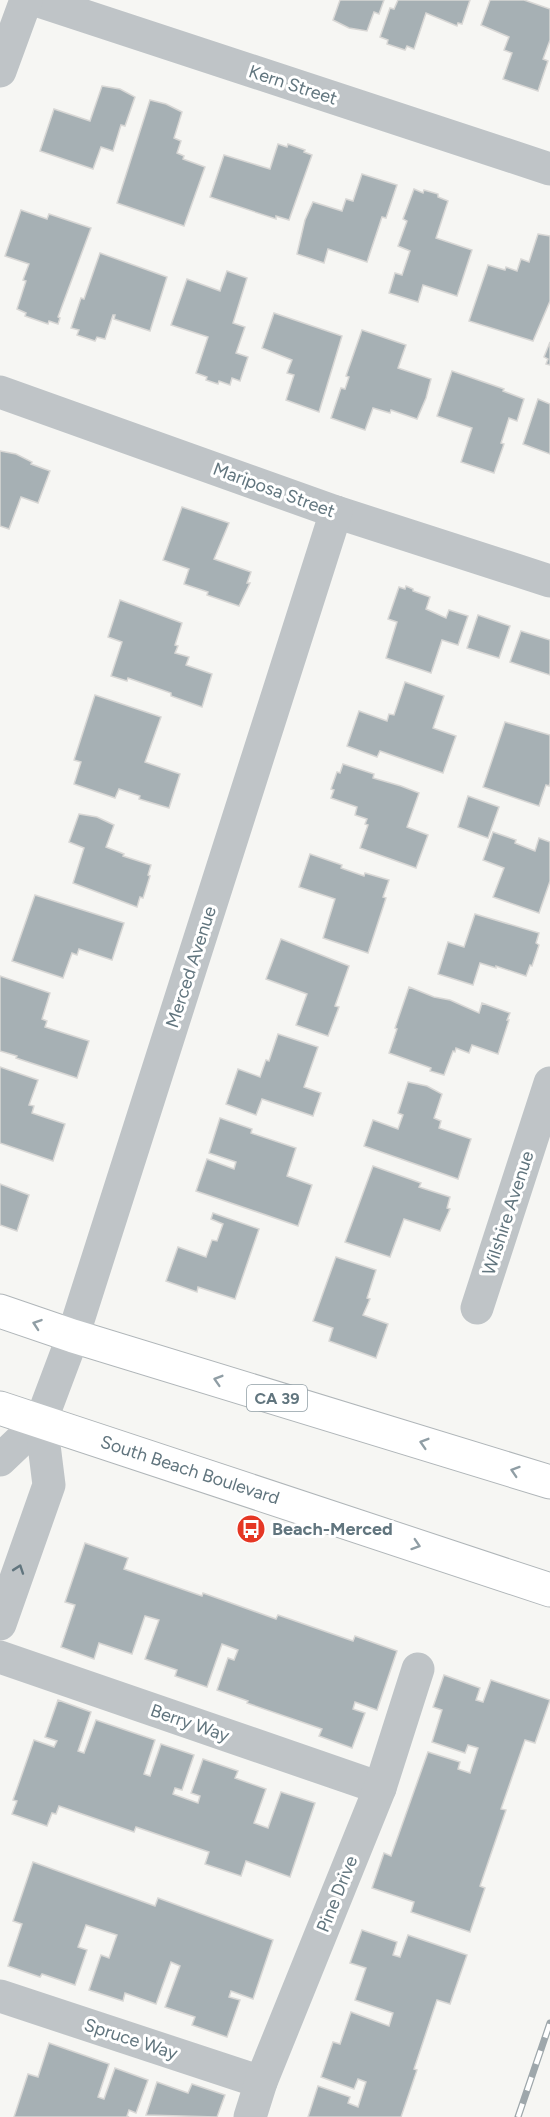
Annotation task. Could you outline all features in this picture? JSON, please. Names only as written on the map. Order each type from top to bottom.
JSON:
[{"type":"main road","name":"CA 39","points":[[0,1311],[73,1336],[550,1482]]},
{"type":"main road","name":"South Beach Boulevard","points":[[0,1408],[550,1590]]},
{"type":"street","points":[[0,71],[26,0]]},
{"type":"street","name":"Kern Street","points":[[36,0],[550,170]]},
{"type":"street","name":"Mariposa Street","points":[[0,392],[336,512],[550,581]]},
{"type":"street","name":"Merced Avenue","points":[[0,1460],[41,1421],[73,1336],[336,512]]},
{"type":"street","name":"Wilshire Avenue","points":[[477,1308],[550,1083]]},
{"type":"street","name":"Merced Avenue","points":[[0,1624],[49,1485],[41,1421]]},
{"type":"street","name":"Berry Way","points":[[0,1658],[380,1788]]},
{"type":"street","name":"Pine Drive","points":[[250,2117],[261,2082],[380,1788],[418,1669]]},
{"type":"street","name":"Spruce Way","points":[[0,1996],[261,2082]]},
{"type":"building","points":[[340,0],[384,0],[379,14],[374,12],[367,31],[349,28],[333,20]]},
{"type":"building","points":[[398,0],[470,0],[462,24],[458,23],[457,26],[426,13],[414,49],[407,46],[405,50],[387,44],[388,40],[380,37],[390,8],[394,9]]},
{"type":"building","points":[[490,0],[524,0],[550,9],[550,40],[543,59],[548,61],[538,91],[503,79],[512,53],[504,50],[509,37],[481,25]]},
{"type":"building","points":[[102,86],[120,89],[135,97],[125,126],[121,125],[113,151],[101,147],[93,169],[40,151],[54,109],[90,121]]},
{"type":"building","points":[[150,100],[166,104],[182,112],[174,138],[181,141],[177,153],[184,156],[183,159],[205,167],[184,226],[117,203]]},
{"type":"building","points":[[278,144],[287,147],[288,144],[312,155],[289,220],[276,216],[276,219],[210,197],[224,155],[270,169]]},
{"type":"building","points":[[362,174],[397,185],[386,218],[382,217],[367,262],[328,249],[324,263],[297,254],[305,220],[313,202],[342,211],[346,199],[353,201]]},
{"type":"building","points":[[414,189],[423,193],[424,190],[438,194],[438,197],[448,201],[436,238],[472,250],[457,296],[423,285],[418,302],[389,293],[395,273],[402,275],[410,251],[398,246],[407,221],[403,219]]},
{"type":"building","points":[[21,210],[47,219],[49,214],[91,228],[58,317],[60,318],[58,324],[49,321],[48,324],[25,316],[26,313],[17,309],[29,264],[5,256]]},
{"type":"building","points":[[538,234],[550,236],[550,301],[533,341],[469,321],[488,265],[517,271],[521,259],[529,262]]},
{"type":"building","points":[[100,253],[167,277],[150,331],[114,319],[115,315],[113,315],[105,339],[97,337],[95,341],[77,335],[79,330],[71,328]]},
{"type":"building","points":[[227,271],[247,278],[233,323],[245,327],[236,353],[248,357],[240,381],[232,378],[230,385],[206,380],[207,377],[196,373],[208,337],[171,325],[187,279],[220,291]]},
{"type":"building","points":[[274,313],[342,336],[319,412],[286,400],[294,375],[287,373],[292,360],[262,348]]},
{"type":"building","points":[[362,330],[406,345],[398,368],[431,379],[417,419],[391,410],[390,413],[373,408],[365,430],[331,418],[341,388],[345,389],[349,377],[346,376]]},
{"type":"building","points":[[550,342],[550,365],[546,364],[548,359],[544,357]]},
{"type":"building","points":[[452,371],[504,389],[503,391],[524,399],[517,421],[509,418],[501,443],[504,444],[494,473],[461,462],[472,428],[437,416]]},
{"type":"building","points":[[538,399],[550,404],[550,454],[523,444]]},
{"type":"building","points":[[0,451],[16,454],[32,462],[31,464],[50,471],[38,503],[21,497],[9,529],[0,526]]},
{"type":"building","points":[[182,507],[229,523],[214,559],[251,572],[247,583],[250,583],[239,606],[184,584],[189,569],[163,560]]},
{"type":"building","points":[[406,586],[430,597],[426,609],[446,618],[449,610],[468,616],[458,645],[442,640],[431,673],[386,658],[397,622],[388,619],[399,587],[405,589]]},
{"type":"building","points":[[120,600],[182,623],[175,645],[178,646],[175,653],[189,657],[186,665],[212,674],[202,707],[128,678],[127,681],[111,676],[122,642],[108,637]]},
{"type":"building","points":[[478,615],[510,626],[499,658],[467,648]]},
{"type":"building","points":[[521,631],[550,640],[550,675],[510,662]]},
{"type":"building","points":[[405,682],[444,696],[433,728],[456,736],[443,773],[380,751],[377,757],[347,746],[359,711],[387,721],[389,714],[394,715]]},
{"type":"building","points":[[95,695],[161,717],[145,762],[180,774],[169,808],[139,799],[140,796],[119,789],[115,798],[74,784],[81,762],[74,760]]},
{"type":"building","points":[[505,722],[550,735],[550,783],[549,786],[546,785],[539,806],[483,787]]},
{"type":"building","points":[[343,764],[374,774],[373,778],[419,793],[407,827],[428,835],[416,868],[360,848],[368,825],[365,824],[367,819],[355,815],[357,807],[331,798],[334,790],[331,789],[337,772],[340,773]]},
{"type":"building","points":[[468,796],[499,807],[488,838],[458,827]]},
{"type":"building","points":[[79,814],[97,817],[114,825],[106,847],[124,854],[123,856],[151,865],[143,898],[140,897],[137,907],[73,883],[84,848],[69,842]]},
{"type":"building","points":[[493,832],[516,840],[515,843],[535,851],[539,838],[550,842],[550,881],[539,913],[493,897],[504,868],[483,860]]},
{"type":"building","points":[[310,854],[342,865],[341,868],[364,876],[365,873],[389,880],[383,897],[386,898],[368,953],[323,938],[335,899],[299,887]]},
{"type":"building","points":[[35,895],[124,923],[112,960],[79,949],[77,955],[72,953],[63,978],[12,961]]},
{"type":"building","points":[[475,914],[539,933],[536,943],[539,945],[526,976],[480,963],[473,985],[438,974],[448,942],[464,947]]},
{"type":"building","points":[[281,939],[349,966],[335,1006],[339,1007],[328,1036],[296,1025],[307,994],[266,979]]},
{"type":"building","points":[[0,976],[50,993],[42,1019],[47,1021],[45,1027],[89,1041],[77,1078],[0,1051]]},
{"type":"building","points":[[409,987],[434,997],[450,1000],[479,1013],[482,1003],[510,1013],[498,1054],[472,1045],[469,1053],[456,1048],[444,1075],[389,1053]]},
{"type":"building","points":[[278,1034],[318,1047],[304,1087],[321,1093],[313,1116],[262,1099],[256,1115],[226,1104],[238,1069],[260,1077],[266,1060],[269,1061]]},
{"type":"building","points":[[0,1067],[38,1080],[29,1105],[34,1106],[32,1113],[65,1124],[53,1161],[0,1143]]},
{"type":"building","points":[[408,1082],[427,1086],[442,1094],[434,1118],[441,1121],[439,1128],[471,1139],[458,1179],[364,1146],[373,1120],[398,1129],[403,1115],[398,1113]]},
{"type":"building","points":[[220,1118],[252,1129],[251,1133],[296,1148],[287,1176],[312,1185],[298,1226],[196,1191],[207,1159],[234,1169],[236,1162],[209,1153]]},
{"type":"building","points":[[373,1166],[421,1183],[419,1187],[450,1197],[447,1208],[450,1209],[440,1231],[404,1219],[390,1257],[345,1242]]},
{"type":"building","points":[[0,1184],[29,1195],[17,1231],[0,1225]]},
{"type":"building","points":[[213,1213],[259,1229],[235,1299],[198,1287],[197,1292],[166,1281],[178,1247],[206,1257],[212,1240],[217,1241],[223,1224],[211,1219]]},
{"type":"building","points":[[336,1257],[376,1270],[367,1298],[370,1299],[363,1315],[388,1324],[376,1358],[329,1341],[333,1328],[313,1321]]},
{"type":"building","points":[[85,1543],[128,1558],[124,1569],[202,1596],[203,1593],[276,1619],[278,1615],[353,1641],[355,1636],[397,1651],[377,1710],[355,1702],[353,1709],[365,1713],[352,1748],[319,1736],[322,1729],[217,1690],[228,1658],[234,1660],[238,1650],[222,1644],[207,1687],[175,1676],[177,1670],[145,1659],[159,1620],[145,1616],[132,1654],[99,1643],[94,1659],[61,1647],[75,1605],[65,1602]]},
{"type":"building","points":[[444,1675],[480,1688],[476,1700],[483,1702],[491,1680],[550,1700],[535,1743],[525,1740],[501,1809],[506,1810],[480,1886],[485,1888],[470,1932],[411,1912],[414,1902],[372,1888],[384,1853],[391,1856],[428,1752],[460,1762],[458,1769],[470,1773],[478,1748],[468,1745],[465,1753],[432,1742],[442,1710],[433,1707]]},
{"type":"building","points":[[58,1700],[91,1712],[78,1751],[84,1753],[96,1720],[155,1740],[144,1774],[150,1776],[161,1744],[194,1755],[182,1790],[175,1788],[173,1794],[198,1803],[200,1796],[191,1793],[203,1759],[238,1771],[235,1778],[266,1789],[254,1823],[268,1828],[281,1792],[315,1803],[290,1877],[246,1861],[241,1876],[205,1864],[209,1852],[136,1827],[134,1832],[59,1806],[56,1814],[52,1813],[47,1826],[12,1814],[17,1801],[13,1800],[34,1740],[54,1747],[57,1741],[45,1737]]},
{"type":"building","points":[[33,1862],[155,1906],[158,1898],[273,1940],[253,1999],[231,1991],[229,1997],[240,2000],[227,2037],[192,2025],[195,2017],[165,2007],[180,1966],[171,1962],[156,2004],[125,1993],[123,2001],[89,1990],[101,1955],[109,1958],[117,1935],[86,1925],[78,1947],[87,1950],[75,1985],[42,1974],[40,1977],[8,1966],[22,1924],[13,1921]]},
{"type":"building","points":[[362,1930],[397,1942],[393,1955],[400,1957],[408,1935],[467,1955],[450,2004],[437,2000],[401,2117],[308,2117],[318,2086],[350,2097],[348,2103],[358,2107],[366,2082],[358,2079],[354,2089],[321,2077],[333,2042],[340,2044],[351,2012],[389,2026],[393,2013],[355,2000],[366,1968],[350,1963]]},
{"type":"building","points":[[49,2043],[109,2064],[98,2097],[104,2099],[115,2068],[148,2080],[136,2113],[129,2110],[127,2116],[129,2117],[14,2117],[28,2074],[38,2077]]},
{"type":"building","points":[[157,2082],[188,2093],[192,2084],[225,2095],[217,2117],[146,2115]]},
{"type":"railway","points":[[518,2117],[550,2023]]},
{"type":"place","name":"Beach-Merced","points":[[251,1529]]}]
